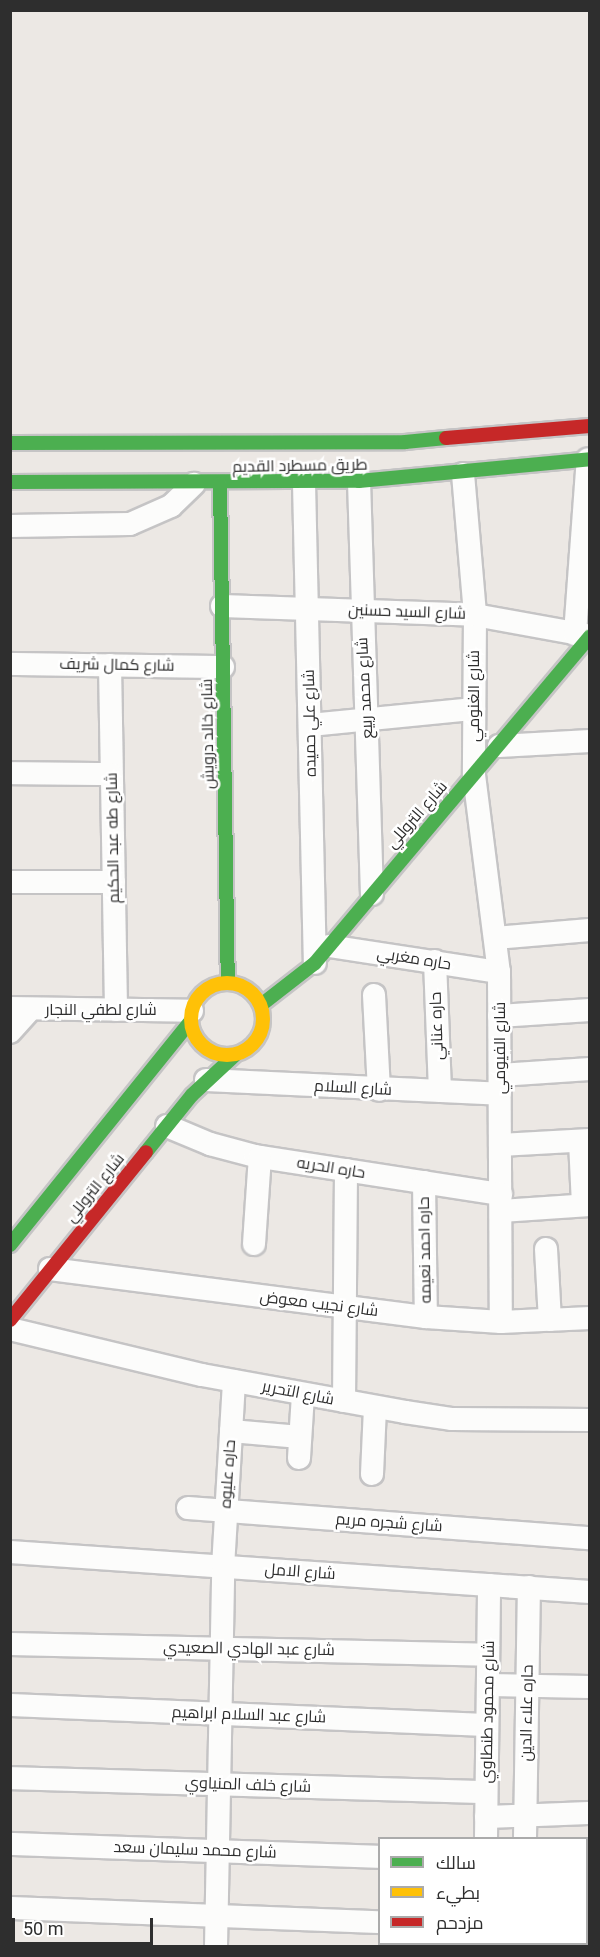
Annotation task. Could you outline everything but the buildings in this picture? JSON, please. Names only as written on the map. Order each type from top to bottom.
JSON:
[{"type":"street","name":"طريق مسطرد القديم","points":[[10,443],[405,442],[590,426]]},
{"type":"street","name":"طريق مسطرد القديم","points":[[10,483],[220,484],[359,481],[463,474],[589,459]]},
{"type":"street","points":[[585,635],[589,459]]},
{"type":"street","name":"شارع الغنومي","points":[[463,474],[475,615],[474,775]]},
{"type":"street","name":"شارع محمد ربيع","points":[[359,481],[372,894]]},
{"type":"street","name":"شارع علي حميده","points":[[304,483],[310,725],[322,955]]},
{"type":"street","points":[[10,526],[130,524],[171,506],[194,484]]},
{"type":"street","name":"شارع خالد درويش","points":[[220,484],[228,983]]},
{"type":"street","name":"شارع السيد حسنين","points":[[222,606],[475,615],[585,635]]},
{"type":"street","name":"شارع التروللي","points":[[261,1005],[322,955],[499,746],[581,657],[585,635]]},
{"type":"street","name":"شارع كمال شريف","points":[[10,664],[223,667]]},
{"type":"street","name":"شارع طه عبد الحكيم","points":[[110,665],[116,1010]]},
{"type":"street","points":[[310,725],[474,709]]},
{"type":"street","points":[[499,746],[590,741]]},
{"type":"street","points":[[10,773],[111,774]]},
{"type":"street","name":"شارع الفيومي","points":[[474,775],[499,972],[501,1322]]},
{"type":"street","points":[[10,882],[114,882]]},
{"type":"street","points":[[495,938],[590,930]]},
{"type":"street","name":"حاره مغربي","points":[[322,955],[435,961],[499,972]]},
{"type":"street","name":"حاره عناني","points":[[435,961],[440,1091]]},
{"type":"street","points":[[228,983],[248,990],[261,1005],[263,1026],[259,1036],[235,1055],[224,1056],[205,1048],[197,1041],[191,1016],[205,990],[228,983]]},
{"type":"street","points":[[374,995],[379,1089]]},
{"type":"street","points":[[10,1032],[20,1009]]},
{"type":"street","name":"شارع لطفي النجار","points":[[20,1009],[116,1010],[191,1016]]},
{"type":"street","points":[[500,1016],[590,1010]]},
{"type":"street","name":"شارع التروللي","points":[[10,1245],[191,1016]]},
{"type":"street","name":"شارع التروللي","points":[[10,1320],[206,1080],[235,1055]]},
{"type":"street","name":"شارع السلام","points":[[206,1080],[440,1091],[590,1069]]},
{"type":"street","name":"حاره الحريه","points":[[167,1126],[232,1152],[424,1182],[501,1202],[586,1205]]},
{"type":"street","points":[[500,1145],[585,1140],[586,1205]]},
{"type":"street","points":[[254,1244],[260,1157]]},
{"type":"street","points":[[344,1401],[345,1170]]},
{"type":"street","name":"حاره احمد نعيمه","points":[[424,1182],[426,1317]]},
{"type":"street","points":[[546,1249],[550,1320]]},
{"type":"street","name":"شارع نجيب معوض","points":[[50,1269],[426,1317],[501,1322],[590,1318]]},
{"type":"street","name":"شارع التحرير","points":[[10,1329],[234,1381],[375,1407],[452,1419],[590,1420]]},
{"type":"street","name":"حاره عليوه","points":[[216,1947],[223,1566],[234,1381]]},
{"type":"street","points":[[231,1431],[299,1448],[303,1394]]},
{"type":"street","points":[[372,1474],[375,1407]]},
{"type":"street","name":"شارع شجره مريم","points":[[188,1508],[590,1538]]},
{"type":"street","name":"شارع الامل","points":[[10,1552],[590,1592]]},
{"type":"street","name":"شارع محمود طنطاوي","points":[[486,1828],[489,1585]]},
{"type":"street","name":"حاره علاء الدين","points":[[525,1837],[529,1587]]},
{"type":"street","name":"شارع عبد الهادي الصعيدي","points":[[10,1644],[488,1655]]},
{"type":"street","points":[[489,1685],[590,1687]]},
{"type":"street","name":"شارع عبد السلام ابراهيم","points":[[10,1705],[488,1725]]},
{"type":"street","name":"شارع خلف المنياوي","points":[[10,1778],[486,1792]]},
{"type":"street","points":[[486,1828],[526,1815],[590,1813]]},
{"type":"street","name":"شارع محمد سليمان سعد","points":[[10,1844],[378,1857]]},
{"type":"street","points":[[10,1908],[378,1922]]},
{"type":"traffic: fast","points":[[10,443],[405,442],[446,438]]},
{"type":"traffic: fast","points":[[10,482],[359,481],[590,459]]},
{"type":"traffic: fast","points":[[220,484],[228,983]]},
{"type":"traffic: fast","points":[[261,1005],[315,963],[590,636]]},
{"type":"traffic: fast","points":[[10,1245],[191,1021]]},
{"type":"traffic: fast","points":[[146,1152],[192,1095],[235,1055]]},
{"type":"traffic: slow","points":[[227,983],[247,989],[257,999],[263,1019],[257,1039],[247,1049],[227,1055],[207,1049],[197,1039],[191,1019],[197,999],[207,989],[227,983]]},
{"type":"traffic: jam","points":[[446,438],[590,426]]},
{"type":"traffic: jam","points":[[10,1320],[146,1152]]}]
